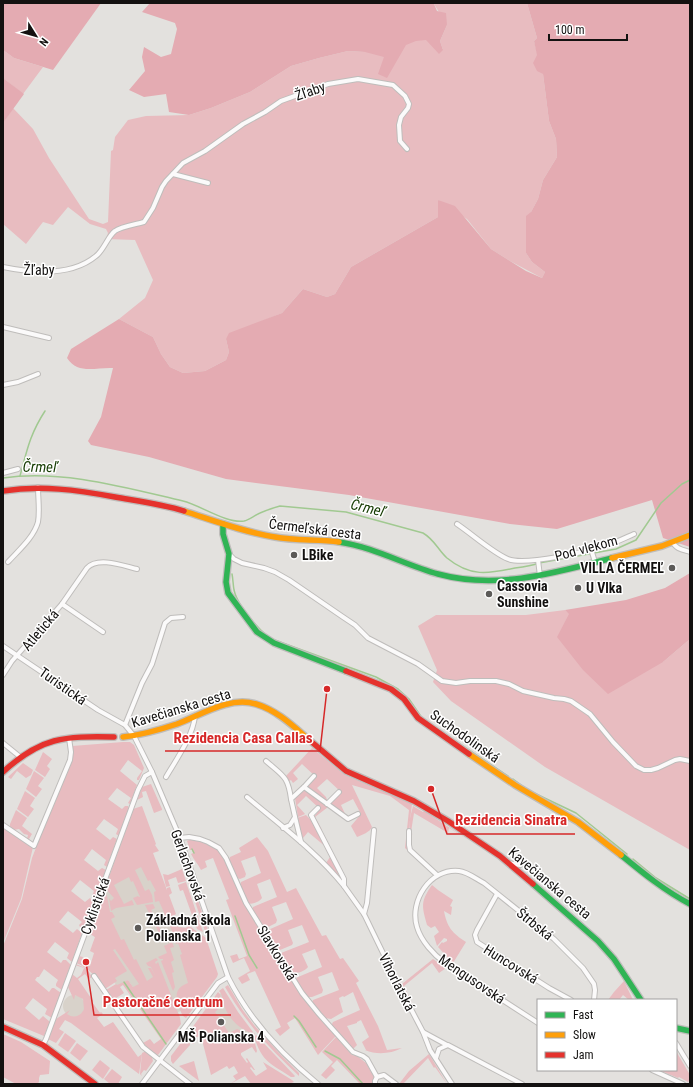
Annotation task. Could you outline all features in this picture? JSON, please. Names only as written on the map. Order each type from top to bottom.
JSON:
[{"type":"street","name":"Žľaby","points":[[3,268],[29,272],[48,271],[72,268],[86,263],[98,254],[115,231],[144,222],[153,208],[162,187],[183,163],[205,151],[243,124],[281,101],[328,84],[352,79],[370,80],[393,85],[399,89],[409,101],[409,106],[401,117],[399,132],[400,141],[407,149]]},
{"type":"street","points":[[173,174],[208,183]]},
{"type":"street","points":[[3,327],[49,338]]},
{"type":"street","points":[[3,385],[18,382],[38,374]]},
{"type":"street","points":[[3,473],[18,469]]},
{"type":"street","name":"Čermeľská cesta","points":[[3,491],[25,487],[38,487],[72,490],[148,503],[180,510],[241,530],[276,537],[338,542],[360,546],[427,571],[463,579],[486,582],[520,580],[540,576],[673,542],[690,535]]},
{"type":"street","points":[[8,562],[31,536],[36,527],[39,515],[38,487]]},
{"type":"street","name":"Suchodolinská","points":[[223,524],[223,534],[229,554],[226,582],[228,593],[252,627],[261,636],[274,643],[364,677],[391,689],[404,698],[418,718],[445,738],[509,781],[578,822],[660,886],[690,904]]},
{"type":"street","name":"Pod vlekom","points":[[457,524],[497,553],[508,559],[521,561],[539,561],[592,552],[634,534]]},
{"type":"street","points":[[673,542],[674,546],[690,552]]},
{"type":"street","points":[[592,552],[595,562]]},
{"type":"street","points":[[229,554],[234,559],[242,563],[264,568],[289,580],[349,621],[368,638],[418,664],[442,681],[456,683],[470,681],[496,681],[509,684],[523,691],[554,698],[564,698],[571,701],[590,714],[613,742],[636,766],[644,770],[658,768],[680,759],[690,761]]},
{"type":"street","name":"Pod vlekom","points":[[539,561],[540,576]]},
{"type":"street","name":"Atletická","points":[[3,675],[62,604],[92,563],[105,562],[137,569]]},
{"type":"street","name":"Atletická","points":[[62,604],[103,632]]},
{"type":"street","points":[[125,725],[142,683],[152,664],[165,623],[171,618],[183,617]]},
{"type":"street","name":"Turistická","points":[[3,646],[98,710],[125,725],[134,736]]},
{"type":"street","name":"Kavečianska cesta","points":[[123,737],[134,736],[177,724],[216,707],[242,702],[254,703],[266,708],[297,729],[346,771],[414,801],[469,835],[508,863],[562,908],[598,941],[614,959],[640,999]]},
{"type":"street","points":[[166,777],[189,736],[195,722],[195,716]]},
{"type":"street","name":"Gerlachovská","points":[[134,736],[152,772],[180,838],[228,977],[246,1008],[262,1029],[287,1056],[318,1084]]},
{"type":"street","name":"Kavečianska cesta","points":[[3,772],[20,756],[33,747],[55,740],[70,738],[114,737]]},
{"type":"street","points":[[3,825],[34,846],[70,760],[70,738]]},
{"type":"street","points":[[3,743],[20,756]]},
{"type":"street","points":[[266,761],[286,779],[289,785],[301,842]]},
{"type":"street","name":"Cyklistická","points":[[43,1045],[138,790],[146,775],[152,772]]},
{"type":"street","points":[[291,799],[314,776]]},
{"type":"street","points":[[304,787],[348,819],[358,814]]},
{"type":"street","points":[[327,804],[339,792]]},
{"type":"street","name":"Vihorlatská","points":[[247,797],[301,842],[344,886],[364,914],[423,1032],[430,1050],[452,1084]]},
{"type":"street","name":"Vihorlatská","points":[[318,808],[311,815],[344,878],[344,886]]},
{"type":"street","points":[[283,828],[290,825],[295,817]]},
{"type":"street","points":[[364,914],[367,903],[374,830]]},
{"type":"street","points":[[409,831],[410,850],[437,875]]},
{"type":"street","name":"Slavkovská","points":[[180,838],[189,837],[200,839],[219,848],[226,858],[246,903],[302,993],[353,1052],[367,1059],[377,1077]]},
{"type":"street","points":[[508,863],[520,865]]},
{"type":"street","name":"Štrbská","points":[[437,875],[450,872],[464,872],[497,894],[554,939],[583,968],[594,984],[594,999]]},
{"type":"street","name":"Mengusovská","points":[[437,875],[426,885],[421,894],[415,917],[416,926],[424,942],[445,963],[537,1021]]},
{"type":"street","name":"Huncovská","points":[[497,894],[477,930],[475,939],[477,942],[569,999]]},
{"type":"street","points":[[94,976],[140,1044],[190,1084]]},
{"type":"street","points":[[142,1084],[218,983],[228,977]]},
{"type":"street","points":[[3,1027],[43,1045],[96,1084]]},
{"type":"street","points":[[677,1028],[690,1031]]},
{"type":"street","points":[[423,1032],[522,1084]]},
{"type":"street","points":[[436,1058],[439,1049],[448,1045]]},
{"type":"street","points":[[677,1045],[690,1066]]},
{"type":"street","points":[[654,1071],[683,1084]]},
{"type":"street","points":[[375,1084],[377,1077],[382,1075],[386,1076],[396,1084]]},
{"type":"shaded area","points":[[3,3],[101,3],[53,70],[14,58],[3,50]]},
{"type":"shaded area","points":[[150,3],[431,3],[434,4],[437,11],[446,13],[447,25],[440,41],[443,50],[439,54],[426,40],[416,41],[406,45],[387,78],[378,74],[384,57],[365,52],[348,51],[291,66],[250,92],[211,108],[189,115],[169,112],[166,94],[144,97],[129,90],[145,71],[142,57],[144,47],[161,57],[171,54],[177,29],[175,23],[142,12]]},
{"type":"shaded area","points":[[431,3],[527,3],[537,38],[534,41],[543,74],[549,121],[556,139],[557,157],[543,180],[538,199],[531,212],[526,253],[532,262],[545,272],[542,278],[491,249],[467,219],[438,200],[438,217],[351,267],[335,294],[327,297],[303,289],[282,313],[255,324],[226,339],[229,352],[226,360],[205,371],[183,373],[170,367],[161,354],[153,337],[119,319],[145,298],[153,280],[135,240],[106,239],[108,233],[106,229],[90,224],[68,207],[53,225],[43,222],[26,244],[3,224],[3,123],[13,108],[33,129],[49,158],[89,219],[103,224],[108,222],[111,151],[113,150],[115,137],[128,120],[146,116],[189,115],[211,108],[250,92],[291,66],[348,51],[365,52],[425,31],[443,50],[440,41],[447,25],[434,4]]},
{"type":"shaded area","points":[[527,3],[690,3],[690,547],[663,538],[652,500],[557,529],[510,524],[349,495],[226,479],[149,457],[91,445],[88,441],[101,417],[113,368],[88,369],[76,367],[67,358],[71,349],[119,319],[153,337],[161,354],[170,367],[183,373],[205,371],[226,360],[229,352],[226,339],[229,333],[282,313],[303,289],[327,297],[335,294],[351,267],[438,217],[438,200],[455,206],[491,249],[526,271],[542,278],[545,272],[532,262],[526,253],[526,216],[531,212],[538,199],[543,180],[557,157],[556,139],[549,121],[543,74],[537,71],[533,63],[537,55],[534,41],[537,38]]},
{"type":"shaded area","points":[[3,50],[14,58],[43,67],[23,94],[3,78]]},
{"type":"shaded area","points":[[3,78],[24,94],[3,123]]},
{"type":"shaded area","points":[[690,573],[690,639],[663,662],[608,694],[583,670],[557,637],[569,614],[565,610],[626,600],[665,588]]},
{"type":"shaded area","points":[[565,610],[663,662],[690,639],[690,850],[545,767],[451,701],[433,682],[437,670],[418,626],[436,615],[526,615]]},
{"type":"shaded area","points":[[130,742],[134,745],[144,768],[139,780],[137,780],[137,778],[142,771],[128,760],[120,771],[137,785],[130,804],[128,803],[131,798],[117,788],[108,799],[122,809],[125,806],[128,806],[129,808],[119,836],[116,834],[118,829],[104,819],[96,829],[110,840],[113,837],[117,839],[107,867],[104,865],[106,860],[92,849],[84,860],[98,871],[102,868],[106,870],[96,898],[92,896],[94,891],[80,880],[71,891],[85,902],[90,898],[94,902],[84,930],[79,925],[82,922],[68,911],[59,922],[73,933],[77,929],[82,933],[72,962],[67,958],[69,953],[55,942],[47,952],[61,963],[63,960],[66,960],[71,965],[62,990],[56,986],[58,980],[44,969],[35,980],[49,992],[52,988],[54,988],[61,993],[52,1018],[45,1014],[47,1009],[33,998],[25,1008],[39,1020],[43,1016],[50,1022],[44,1036],[3,1019],[3,946],[22,899],[32,858],[73,752],[72,746]]},
{"type":"shaded area","points":[[312,748],[345,775],[412,804],[407,845],[408,848],[433,872],[405,848],[409,810],[390,796],[352,785],[372,827],[368,832],[357,837],[351,826],[361,814],[353,799],[341,805],[346,816],[331,805],[331,802],[341,792],[327,779],[317,788],[326,797],[326,801],[308,788],[308,785],[316,777],[302,764],[293,773],[298,779],[293,783],[291,780],[289,781],[286,776]]},
{"type":"shaded area","points":[[43,752],[52,759],[47,766],[50,769],[45,777],[35,770]]},
{"type":"shaded area","points":[[23,763],[33,770],[31,775],[26,778],[17,771],[11,779],[8,777]]},
{"type":"shaded area","points":[[34,771],[44,778],[38,786],[42,789],[36,797],[26,789]]},
{"type":"shaded area","points":[[151,784],[162,809],[154,813],[146,791],[142,792],[143,797],[137,800],[142,787]]},
{"type":"shaded area","points":[[25,791],[35,798],[30,806],[34,809],[28,817],[17,809]]},
{"type":"shaded area","points":[[304,791],[328,807],[315,817],[322,830],[314,817],[320,809],[306,796],[297,805],[305,814],[298,817],[295,798]]},
{"type":"shaded area","points":[[142,806],[156,844],[155,845],[159,851],[153,853],[167,890],[167,888],[170,887],[172,893],[169,895],[176,914],[173,916],[178,927],[186,928],[188,925],[206,938],[218,974],[186,1018],[180,1011],[177,995],[178,990],[188,983],[180,955],[182,954],[178,943],[176,944],[175,938],[159,901],[155,902],[154,892],[156,891],[150,880],[148,881],[141,867],[135,870],[145,891],[149,889],[153,902],[137,905],[133,898],[138,896],[140,897],[133,881],[131,882],[129,877],[114,885],[124,904],[132,900],[134,905],[116,908],[111,911],[109,898],[111,901],[114,898],[105,888],[133,809]]},
{"type":"shaded area","points":[[413,806],[423,812],[424,811],[470,841],[449,828],[448,833],[414,813],[411,832],[409,825]]},
{"type":"shaded area","points":[[16,810],[27,818],[22,826],[32,834],[29,839],[27,839],[28,835],[24,834],[19,829],[14,830],[10,828],[10,824]]},
{"type":"shaded area","points":[[306,815],[313,822],[325,846],[308,832],[303,838],[301,836],[297,818]]},
{"type":"shaded area","name":"Základná škola Polianska 1","points":[[132,824],[178,927],[186,928],[202,939],[181,1011],[178,1012],[180,1018],[148,1009],[128,980],[117,986],[96,956],[95,937],[90,933]]},
{"type":"shaded area","points":[[3,826],[33,847],[21,899],[3,943]]},
{"type":"shaded area","points":[[257,837],[268,851],[287,892],[296,888],[322,936],[326,935],[340,959],[343,958],[359,981],[356,983],[378,1026],[387,1050],[402,1048],[393,1052],[384,1053],[374,1053],[365,1050],[362,1042],[369,1037],[361,1020],[347,1026],[357,1045],[353,1049],[351,1048],[331,1026],[333,1022],[360,1010],[353,992],[339,998],[343,1012],[331,1019],[325,1018],[312,1004],[313,1000],[339,990],[332,972],[318,977],[323,990],[322,993],[312,997],[307,997],[296,979],[322,967],[315,949],[302,954],[308,967],[299,972],[292,973],[280,955],[281,953],[309,942],[302,925],[288,930],[293,943],[292,945],[280,950],[277,949],[267,934],[268,930],[293,919],[286,902],[272,907],[277,920],[276,923],[266,928],[262,926],[252,910],[253,907],[277,897],[270,879],[257,884],[262,898],[257,902],[250,904],[248,903],[240,885],[241,882],[261,873],[255,856],[241,861],[246,874],[245,877],[240,879],[237,878],[229,860],[230,857],[241,852],[239,848]]},
{"type":"shaded area","points":[[191,839],[204,842],[218,849],[224,858],[244,903],[305,1000],[336,1036],[318,1055],[295,1018],[287,1023],[290,1028],[280,1036],[275,1030],[281,1027],[255,971],[247,974],[250,980],[242,984],[238,978],[250,971],[244,958],[233,963],[230,956],[237,954],[239,959],[247,956],[226,900],[229,899],[213,858],[205,861],[207,867],[201,870],[191,854],[193,853],[192,850],[190,850],[187,841]]},
{"type":"shaded area","points":[[326,847],[341,878],[326,863],[330,857],[325,848]]},
{"type":"shaded area","points":[[182,869],[186,881],[178,883],[176,877],[168,880],[170,886],[166,887],[163,874],[168,875]]},
{"type":"shaded area","points":[[191,880],[208,930],[205,931],[188,881]]},
{"type":"shaded area","points":[[186,882],[203,932],[197,929],[183,890],[180,891],[178,885]]},
{"type":"shaded area","points":[[432,885],[453,900],[450,906],[452,907],[451,915],[444,911],[445,917],[451,929],[457,936],[466,942],[453,963],[438,947],[442,942],[447,941],[447,939],[444,938],[437,946],[434,936],[439,932],[435,926],[431,928],[427,925],[423,904],[425,896]]},
{"type":"shaded area","points":[[103,891],[106,891],[105,893],[110,912],[112,912],[115,917],[111,919],[121,940],[124,939],[134,960],[136,959],[147,981],[153,977],[148,968],[151,968],[156,977],[151,967],[146,963],[156,958],[158,960],[155,962],[156,964],[158,962],[180,1018],[181,1024],[158,1055],[154,1054],[143,1043],[150,1039],[154,1044],[161,1039],[123,985],[120,987],[124,993],[113,1000],[106,990],[116,984],[117,985],[128,980],[133,987],[139,984],[115,949],[113,950],[127,971],[115,978],[117,981],[105,989],[96,977],[81,965],[76,963],[79,956],[83,957],[81,963],[90,966],[94,953],[90,951],[95,937],[88,933]]},
{"type":"shaded area","points":[[153,904],[155,908],[151,910],[163,935],[170,932],[173,938],[164,943],[145,905]]},
{"type":"shaded area","points":[[172,942],[174,947],[170,948],[174,960],[171,962],[174,972],[172,973],[175,987],[173,991],[161,961],[163,959],[158,957],[167,953],[164,946]]},
{"type":"shaded area","points":[[433,959],[446,968],[439,973],[432,963],[404,986],[414,1007],[402,984]]},
{"type":"shaded area","points":[[76,964],[87,969],[92,977],[89,979],[85,974],[78,979],[93,1001],[92,1002],[100,1013],[101,1012],[103,1014],[97,1018],[104,1027],[113,1022],[138,1057],[142,1054],[139,1074],[65,1020],[59,1029],[64,1032],[56,1043],[48,1039],[56,1019],[70,1010],[67,1014],[70,1016],[77,1016],[84,1009],[83,999],[75,995],[74,1000],[68,987],[72,974],[77,978],[81,975],[84,968],[75,965]]},
{"type":"shaded area","points":[[624,981],[633,999],[628,999],[623,995],[620,999],[609,999]]},
{"type":"shaded area","points":[[228,985],[242,1009],[254,1025],[299,1073],[299,1076],[268,1045],[250,1024],[225,987]]},
{"type":"shaded area","points":[[223,988],[253,1032],[252,1033],[243,1029],[231,1019],[219,991]]},
{"type":"shaded area","name":"MŠ Polianska 4","points":[[223,990],[241,1019],[253,1034],[228,1052],[196,1026]]},
{"type":"shaded area","points":[[218,992],[220,994],[221,1001],[215,1012],[229,1033],[237,1029],[251,1035],[254,1033],[255,1034],[253,1036],[257,1051],[256,1053],[252,1047],[241,1053],[241,1055],[247,1063],[247,1058],[255,1070],[251,1067],[250,1068],[256,1076],[267,1069],[263,1062],[294,1082],[289,1084],[251,1084],[245,1076],[230,1084],[236,1080],[233,1076],[238,1073],[234,1066],[229,1069],[227,1066],[211,1075],[201,1036],[193,1038],[194,1044],[192,1044],[189,1032]]},
{"type":"shaded area","points":[[74,995],[82,998],[85,1006],[82,1014],[74,1017],[66,1014],[63,1006],[66,998]]},
{"type":"shaded area","points":[[65,1033],[76,1041],[68,1052],[58,1045]]},
{"type":"shaded area","points":[[3,1034],[21,1042],[50,1061],[49,1074],[40,1075],[38,1084],[16,1084],[3,1077]]},
{"type":"shaded area","points":[[187,1035],[190,1045],[173,1064],[171,1061],[171,1056]]},
{"type":"shaded area","points":[[256,1035],[295,1076],[294,1077],[291,1077],[268,1062],[257,1046],[254,1037]]},
{"type":"shaded area","points":[[336,1037],[352,1055],[357,1056],[366,1063],[374,1077],[373,1084],[360,1084],[337,1060],[331,1066],[335,1070],[326,1079],[321,1075],[333,1062],[322,1052]]},
{"type":"shaded area","points":[[77,1043],[88,1051],[80,1061],[70,1053]]},
{"type":"shaded area","points":[[146,1051],[152,1057],[153,1061],[146,1071],[144,1070],[141,1074],[142,1076],[140,1074],[142,1053]]},
{"type":"shaded area","points":[[677,1053],[690,1075],[690,1080],[688,1082],[679,1077],[678,1078],[661,1071],[677,1071]]},
{"type":"shaded area","points":[[429,1054],[447,1084],[428,1058],[403,1084],[399,1084],[409,1071]]},
{"type":"shaded area","points":[[100,1060],[110,1068],[103,1079],[92,1070]]},
{"type":"shaded area","points":[[194,1061],[199,1081],[179,1066]]},
{"type":"shaded area","points":[[112,1069],[122,1077],[118,1084],[110,1084],[104,1079]]},
{"type":"waterway","points":[[20,476],[32,435],[45,411]]},
{"type":"waterway","name":"Črmeľ","points":[[3,478],[48,476],[94,481],[183,501],[230,520],[237,521],[244,521],[260,513],[280,506],[346,512],[423,533],[431,539],[444,555],[455,564],[472,571],[480,572],[496,572],[616,549],[636,540],[661,503],[682,484],[690,480]]},
{"type":"waterway","points":[[232,574],[234,590],[239,603],[253,622],[269,638],[376,677],[398,689],[409,699],[422,718]]},
{"type":"waterway","points":[[430,724],[508,776]]},
{"type":"waterway","points":[[513,779],[525,788]]},
{"type":"waterway","points":[[534,793],[576,813],[627,854]]},
{"type":"waterway","points":[[192,849],[194,853]]},
{"type":"waterway","points":[[633,859],[656,878],[690,899]]},
{"type":"waterway","points":[[235,916],[249,955],[257,968]]},
{"type":"waterway","points":[[124,982],[166,1044]]},
{"type":"waterway","points":[[294,1016],[316,1047]]},
{"type":"waterway","points":[[325,1051],[340,1059],[363,1084]]},
{"type":"traffic: fast","points":[[223,524],[223,534],[229,554],[226,582],[228,593],[257,632],[274,643],[346,671]]},
{"type":"traffic: fast","points":[[339,542],[352,544],[438,574],[460,579],[504,580],[526,578],[612,558]]},
{"type":"traffic: fast","points":[[621,855],[663,888],[690,904]]},
{"type":"traffic: fast","points":[[533,884],[598,941],[614,959],[640,999]]},
{"type":"traffic: fast","points":[[677,1028],[690,1031]]},
{"type":"traffic: slow","points":[[184,511],[263,535],[291,539],[339,542]]},
{"type":"traffic: slow","points":[[612,558],[662,546],[690,535]]},
{"type":"traffic: slow","points":[[123,737],[144,734],[177,724],[225,704],[246,702],[256,704],[270,710],[283,718],[307,738]]},
{"type":"traffic: slow","points":[[469,754],[515,785],[578,822],[621,855]]},
{"type":"traffic: jam","points":[[3,491],[31,488],[73,490],[167,506],[184,511]]},
{"type":"traffic: jam","points":[[346,671],[391,689],[404,699],[418,718],[469,754]]},
{"type":"traffic: jam","points":[[3,772],[29,752],[54,741],[81,737],[114,737]]},
{"type":"traffic: jam","points":[[307,738],[346,771],[414,801],[448,821],[500,856],[533,884]]},
{"type":"traffic: jam","points":[[3,1027],[43,1045],[95,1084]]},
{"type":"place","name":"LBike","points":[[294,555]]},
{"type":"place","name":"VILLA ČERMEĽ","points":[[672,568]]},
{"type":"place","name":"U Vlka","points":[[578,588]]},
{"type":"place","name":"Cassovia Sunshine","points":[[489,594]]},
{"type":"place","name":"Rezidencia Casa Callas","points":[[327,689]]},
{"type":"place","name":"Rezidencia Sinatra","points":[[431,789]]},
{"type":"place","name":"Základná škola Polianska 1","points":[[138,928]]},
{"type":"place","name":"Pastoračné centrum","points":[[86,962]]},
{"type":"place","name":"MŠ Polianska 4","points":[[221,1022]]}]
